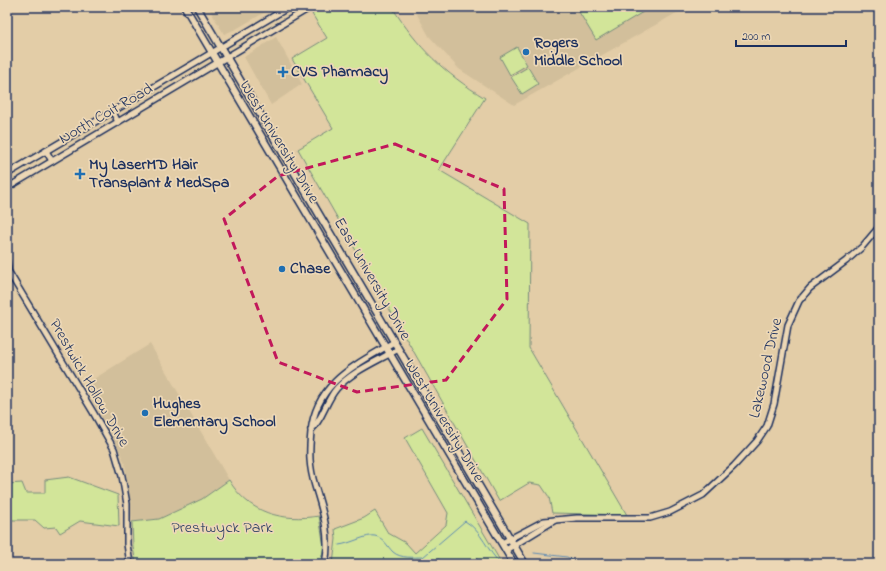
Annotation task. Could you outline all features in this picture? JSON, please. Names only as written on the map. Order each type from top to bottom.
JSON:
[{"type":"highway","name":"West University Drive","points":[[185,7],[514,564]]},
{"type":"highway","name":"East University Drive","points":[[197,7],[525,564]]},
{"type":"street","name":"North Coit Road","points":[[7,174],[290,7]]},
{"type":"street","name":"North Coit Road","points":[[7,188],[218,64],[301,9],[312,7]]},
{"type":"street","points":[[113,112],[118,122]]},
{"type":"street","points":[[46,151],[52,161]]},
{"type":"street","name":"Lakewood Drive","points":[[502,543],[537,523],[577,518],[650,518],[670,512],[703,495],[734,466],[757,441],[767,426],[774,404],[788,325],[799,301],[810,288],[862,247],[879,227]]},
{"type":"street","name":"Prestwick Hollow Drive","points":[[7,262],[7,269],[114,449],[122,476],[127,504],[127,544],[130,564]]},
{"type":"street","points":[[325,564],[328,542],[326,520],[310,466],[309,455],[311,424],[318,404],[334,381],[351,367],[394,342]]},
{"type":"street","points":[[311,430],[316,426],[326,404],[337,388],[357,372],[398,349]]},
{"type":"street","name":"Lakewood Drive","points":[[506,550],[556,520]]},
{"type":"highlighted area","points":[[395,144],[504,189],[507,299],[446,380],[357,392],[278,362],[224,219],[278,176]]},
{"type":"shaded area","points":[[208,7],[274,7],[236,29],[224,34]]},
{"type":"shaded area","name":"Rogers Middle School","points":[[413,7],[687,7],[514,105],[459,69],[429,36]]},
{"type":"shaded area","points":[[276,37],[302,84],[271,105],[244,57]]},
{"type":"shaded area","name":"Hughes Elementary School","points":[[150,344],[229,480],[202,499],[159,519],[132,522],[125,464],[115,441],[84,385]]},
{"type":"green space","points":[[325,7],[392,7],[422,47],[444,69],[470,89],[485,98],[439,170],[530,224],[529,348],[627,515],[552,513],[549,497],[541,485],[529,483],[499,501],[298,149],[333,128],[292,59],[327,38],[312,14]]},
{"type":"green space","points":[[588,7],[646,7],[648,9],[596,40],[579,12]]},
{"type":"green space","points":[[517,47],[527,65],[510,75],[500,57]]},
{"type":"green space","points":[[528,67],[538,84],[522,94],[511,77]]},
{"type":"green space","points":[[422,428],[502,564],[480,564],[476,558],[465,564],[442,564],[439,559],[430,564],[333,564],[336,539],[335,529],[364,518],[375,511],[388,533],[406,543],[415,553],[446,525],[448,513],[405,438]]},
{"type":"green space","points":[[69,477],[118,495],[119,526],[80,521],[60,533],[56,527],[44,528],[35,520],[7,520],[7,484],[22,483],[26,493],[45,493],[45,480]]},
{"type":"green space","name":"Prestwyck Park","points":[[229,480],[246,500],[267,513],[292,518],[319,516],[324,547],[320,564],[136,564],[133,547],[132,522],[159,519],[202,499]]},
{"type":"waterway","points":[[339,545],[368,536],[375,536],[383,540],[393,552],[400,556],[423,557],[465,521],[476,530],[501,564]]},
{"type":"waterway","points":[[534,553],[567,557],[580,564]]},
{"type":"waterway","points":[[598,564],[602,559],[612,560],[616,564]]},
{"type":"place","name":"Rogers Middle School","points":[[526,52]]},
{"type":"place","name":"CVS Pharmacy","points":[[283,72]]},
{"type":"place","name":"My LaserMD Hair Transplant & MedSpa","points":[[80,174]]},
{"type":"place","name":"Chase","points":[[282,269]]},
{"type":"place","name":"Hughes Elementary School","points":[[145,413]]}]
